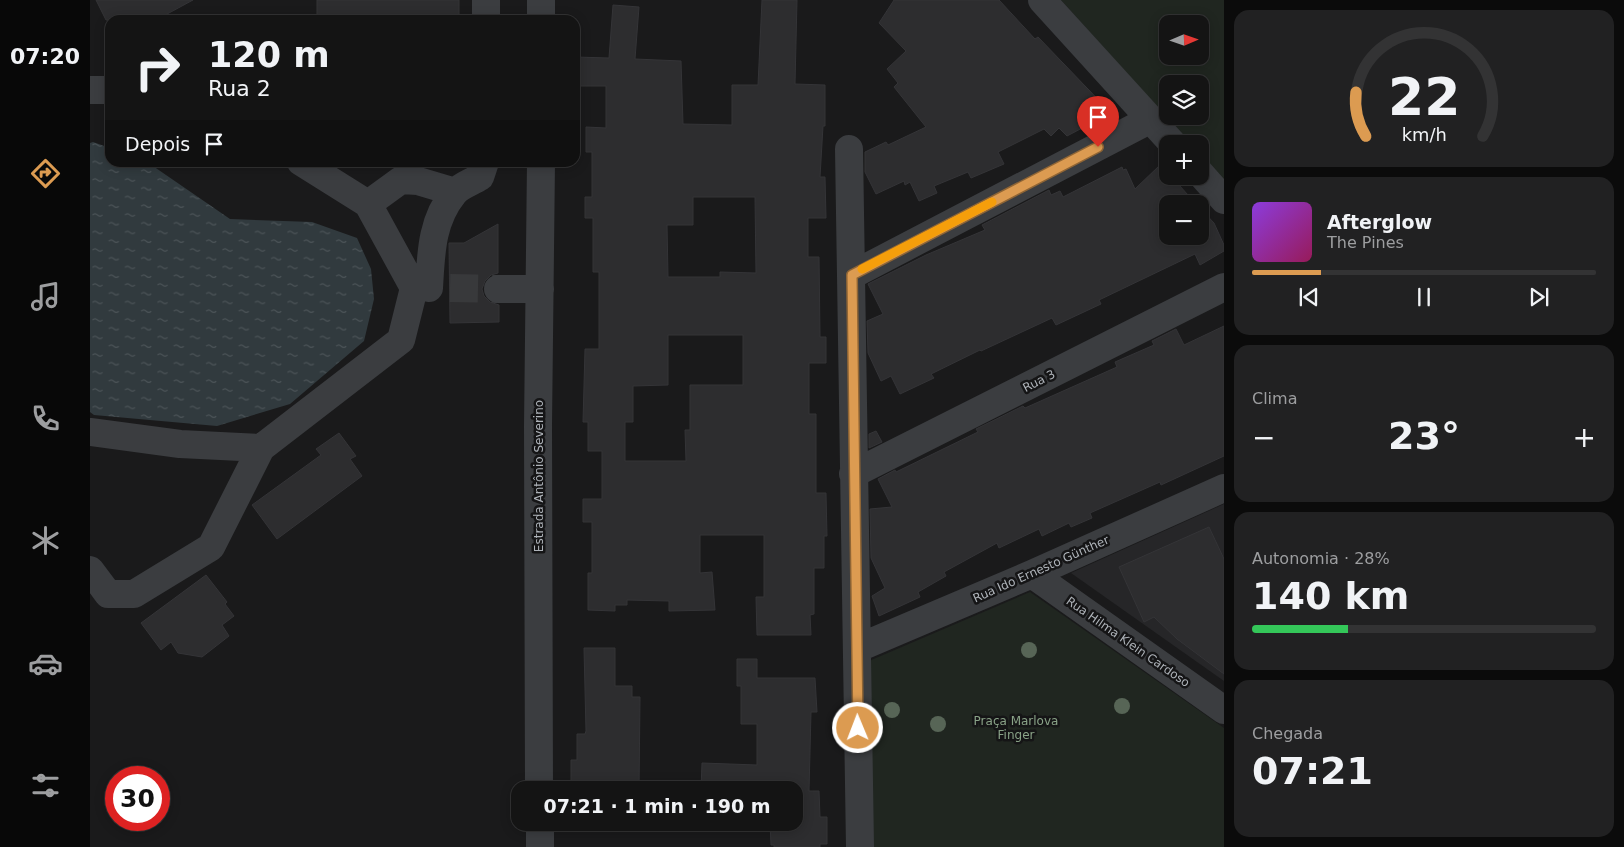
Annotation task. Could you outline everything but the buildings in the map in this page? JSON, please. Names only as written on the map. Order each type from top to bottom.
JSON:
[{"type":"street","points":[[486,0],[486,15]]},
{"type":"street","points":[[541,0],[541,15]]},
{"type":"street","points":[[1042,0],[1165,135]]},
{"type":"street","points":[[90,90],[105,90]]},
{"type":"street","points":[[852,275],[1151,119]]},
{"type":"street","points":[[849,149],[860,847]]},
{"type":"street","points":[[309,167],[368,204],[431,288]]},
{"type":"street","points":[[90,570],[108,594],[134,594],[211,547],[261,448],[400,340],[431,288],[431,242],[444,209],[455,192],[480,177],[483,167]]},
{"type":"street","name":"Estrada Antônio Severino","points":[[539,781],[541,167]]},
{"type":"street","points":[[368,204],[401,180],[418,181],[455,192]]},
{"type":"street","points":[[1209,183],[1224,200]]},
{"type":"street","name":"Rua 3","points":[[853,474],[1224,287]]},
{"type":"street","points":[[498,289],[540,290]]},
{"type":"street","points":[[90,432],[180,444],[261,448]]},
{"type":"street","name":"Rua Ido Ernesto Günther","points":[[858,648],[1032,574],[1224,488]]},
{"type":"street","name":"Rua Hilma Klein Cardoso","points":[[1032,574],[1224,710]]},
{"type":"street","points":[[540,831],[540,847]]},
{"type":"shaded area","points":[[1224,504],[1224,681],[1071,573]]},
{"type":"green space","points":[[1061,0],[1224,0],[1224,181],[1209,165],[1209,135],[1182,135],[1173,125],[1209,125],[1209,75],[1159,75],[1159,109]]},
{"type":"green space","name":"Praça Marlova Finger","points":[[1030,592],[1224,728],[1224,847],[870,847],[869,661]]},
{"type":"water","points":[[93,142],[105,146],[105,167],[154,167],[230,219],[312,222],[357,238],[371,269],[374,299],[364,341],[290,404],[217,426],[94,415],[90,412],[90,143]]},
{"type":"tunnel","points":[[450,288],[498,289]]},
{"type":"slow traffic","points":[[862,269],[992,202]]},
{"type":"route","points":[[858,728],[858,648],[853,474],[852,275],[1098,147]]}]
